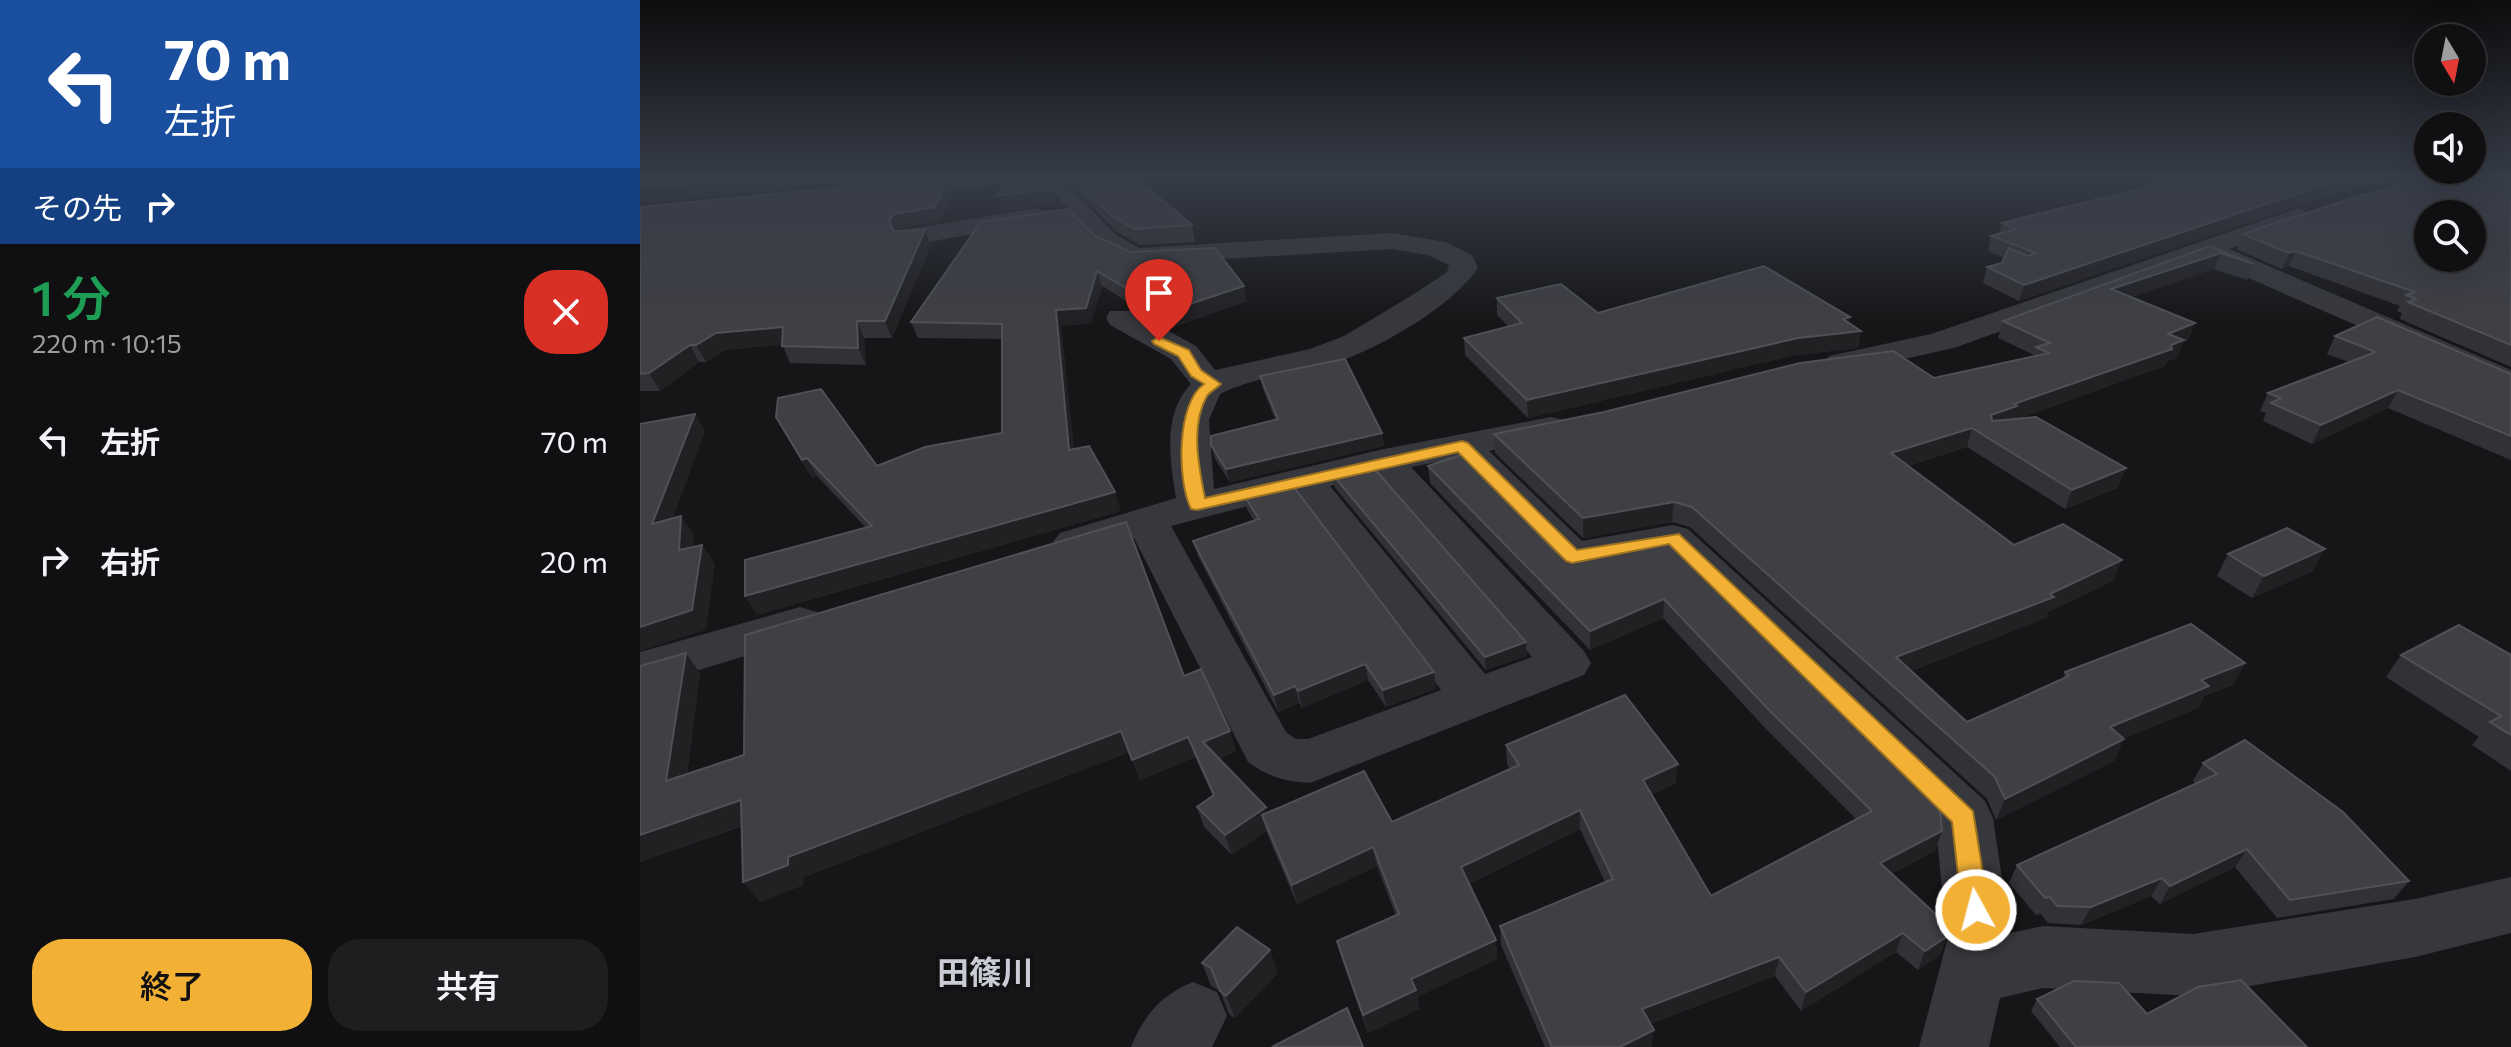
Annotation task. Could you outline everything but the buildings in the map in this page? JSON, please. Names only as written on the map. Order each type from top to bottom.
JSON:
[{"type":"street","points":[[910,237],[995,224]]},
{"type":"street","points":[[1090,224],[1112,248],[1136,256],[1392,241],[1435,248],[1462,261],[1464,268],[1457,278],[1345,348],[1214,384],[1201,393],[1192,422],[1189,461],[1197,505]]},
{"type":"street","points":[[1810,366],[1894,357],[1951,341],[2275,224]]},
{"type":"street","points":[[2204,248],[2511,383]]},
{"type":"street","points":[[1121,318],[1184,353],[1196,373],[1214,384]]},
{"type":"street","points":[[1043,551],[1197,505],[1384,461],[1589,420]]},
{"type":"street","points":[[1462,446],[1572,557],[1673,538],[1964,818],[1979,941],[1954,1047]]},
{"type":"street","points":[[1147,520],[1170,569],[1267,747],[1286,760],[1310,761],[1566,663],[1384,461]]},
{"type":"street","points":[[1304,480],[1475,697]]},
{"type":"street","points":[[640,670],[834,613]]},
{"type":"street","points":[[1970,973],[2043,957],[2193,965],[2415,928],[2511,905]]},
{"type":"district","name":"田篠川","points":[[985,971]]},
{"type":"route","points":[[1159,341],[1184,353],[1196,373],[1214,384],[1201,393],[1195,403],[1192,422],[1189,461],[1197,505],[1462,446],[1572,557],[1596,555],[1673,538],[1964,818],[1976,910]]}]
